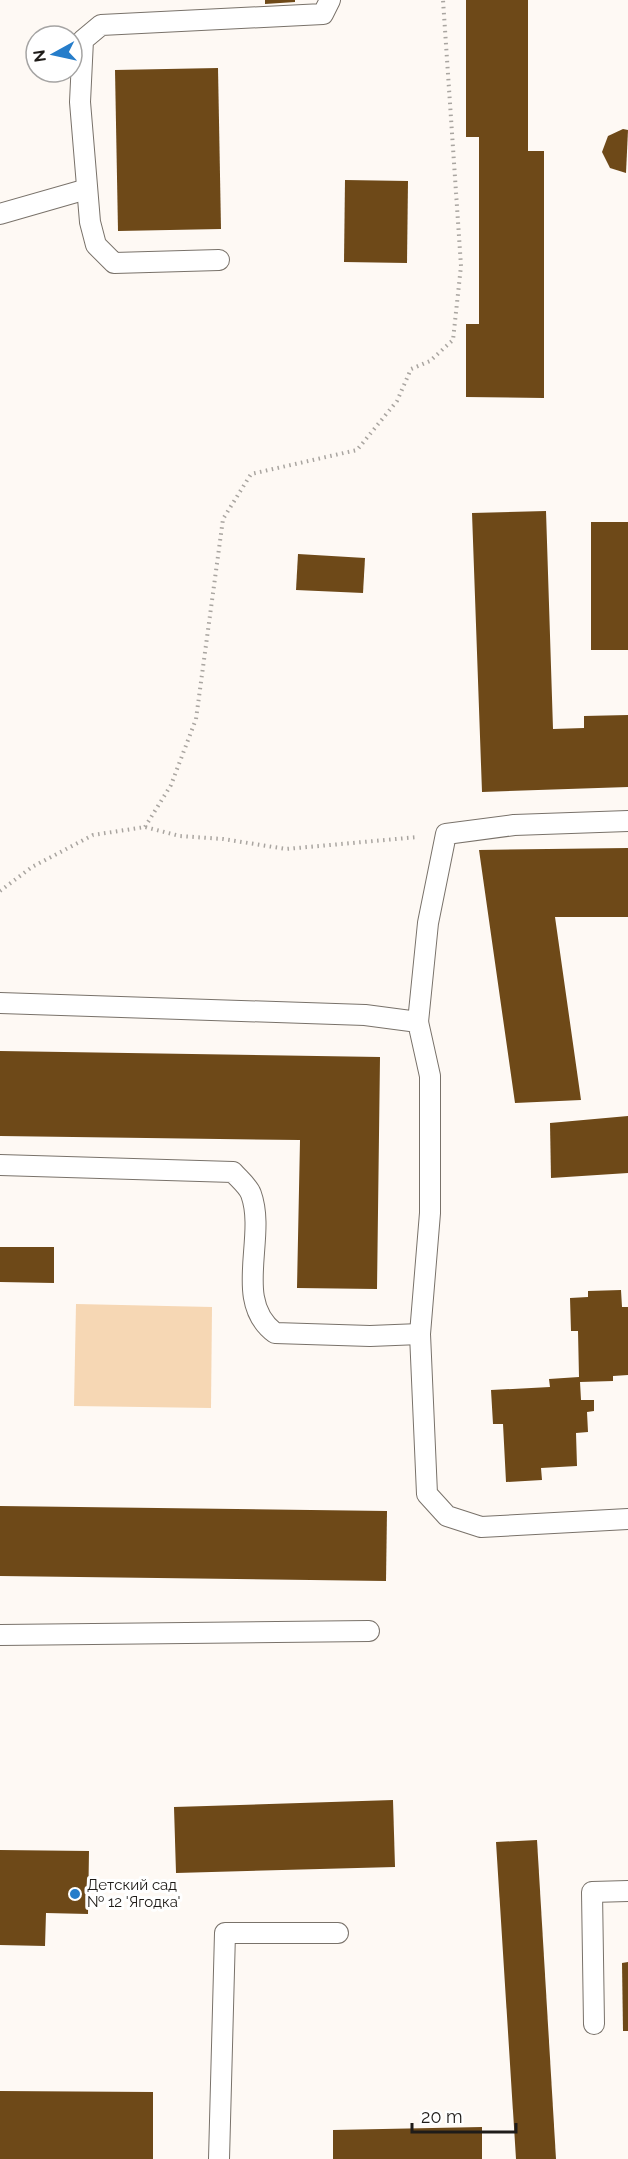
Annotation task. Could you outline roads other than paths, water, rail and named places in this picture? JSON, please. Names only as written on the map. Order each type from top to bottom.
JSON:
[{"type":"lane","points":[[219,260],[114,263],[96,245],[90,222],[80,102],[83,40],[101,25],[301,18],[323,14],[330,0]]},
{"type":"lane","points":[[0,213],[87,189]]},
{"type":"lane","points":[[628,821],[514,825],[446,834],[428,923],[418,1022],[430,1076],[430,1213],[420,1334],[427,1494],[447,1516],[481,1527],[628,1519]]},
{"type":"lane","points":[[0,1003],[365,1015],[418,1022]]},
{"type":"lane","points":[[0,1165],[233,1173],[250,1191],[256,1217],[253,1303],[264,1325],[275,1333],[370,1336],[420,1334]]},
{"type":"lane","points":[[0,1635],[369,1631]]},
{"type":"lane","points":[[594,2024],[592,1892],[628,1891]]},
{"type":"lane","points":[[219,2159],[225,1933],[338,1933]]},
{"type":"place","name":"Детский сад № 12 'Ягодка'","points":[[75,1894]]}]
